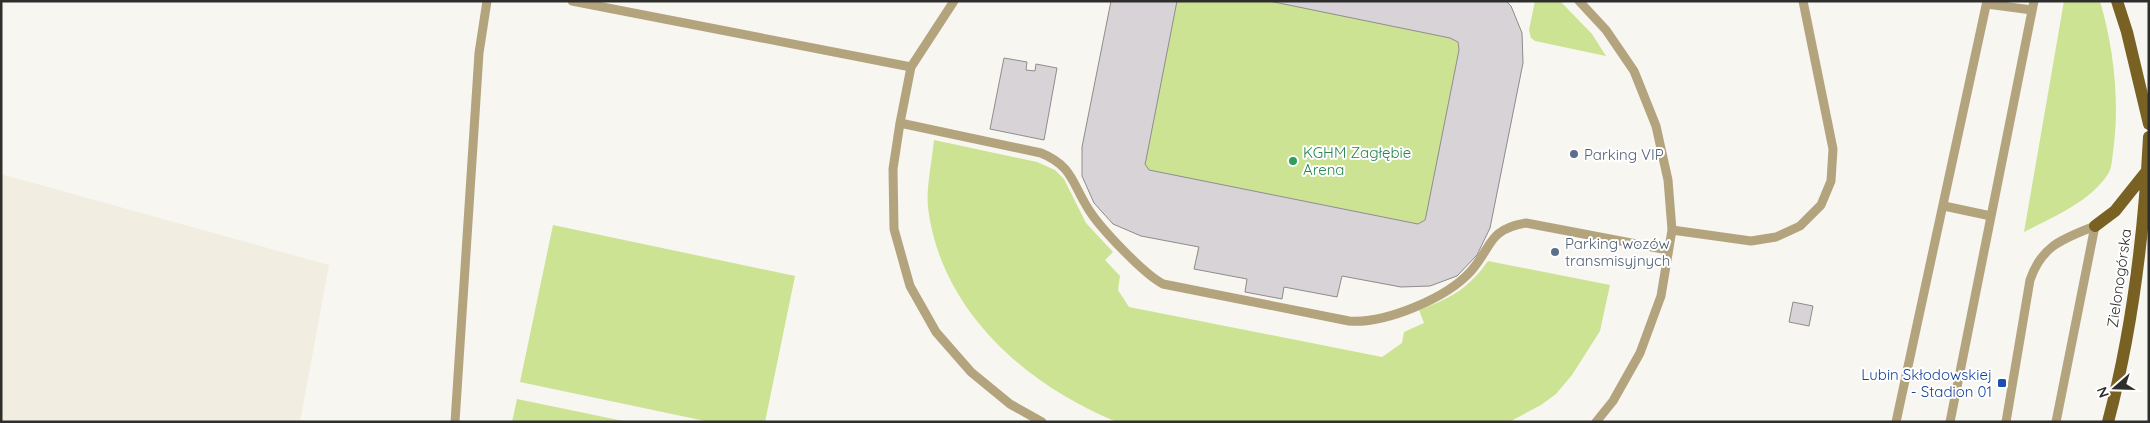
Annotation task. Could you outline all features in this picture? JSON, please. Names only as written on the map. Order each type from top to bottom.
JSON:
[{"type":"main road","points":[[2117,1],[2127,32],[2149,124]]},
{"type":"main road","name":"Zielonogórska","points":[[2108,422],[2128,338],[2135,291],[2142,234],[2149,137]]},
{"type":"main road","points":[[2095,226],[2114,212],[2147,171]]},
{"type":"lane","points":[[455,422],[479,53],[487,1]]},
{"type":"lane","points":[[572,1],[911,67]]},
{"type":"lane","points":[[954,1],[911,67],[893,170],[894,229],[910,286],[936,332],[971,372],[1010,404],[1042,422]]},
{"type":"lane","points":[[1579,1],[1606,30],[1634,71],[1656,126],[1668,180],[1672,230],[1661,296],[1640,353],[1613,401],[1596,422]]},
{"type":"lane","points":[[1672,230],[1751,241],[1776,237],[1800,226],[1821,205],[1831,181],[1833,148],[1803,1]]},
{"type":"lane","points":[[1896,422],[1987,2],[2033,6],[1950,422]]},
{"type":"lane","points":[[900,123],[1041,153],[1057,159],[1072,178],[1096,220],[1144,272],[1163,284],[1349,321],[1362,322],[1382,318],[1420,304],[1449,289],[1471,271],[1496,234],[1509,226],[1526,223],[1668,250]]},
{"type":"lane","points":[[1944,206],[1991,216]]},
{"type":"lane","points":[[2006,422],[2030,280],[2036,265],[2044,253],[2054,244],[2095,226]]},
{"type":"lane","points":[[2056,422],[2095,226]]},
{"type":"shaded area","points":[[1,174],[329,265],[300,422],[1,422]]},
{"type":"green space","name":"KGHM Zagłębie Arena","points":[[1111,1],[1506,1],[1511,6],[1522,33],[1523,63],[1490,228],[1477,255],[1457,276],[1430,286],[1401,287],[1342,276],[1337,297],[1284,287],[1282,299],[1245,292],[1247,279],[1194,269],[1198,247],[1141,236],[1113,224],[1094,203],[1082,176],[1082,147]]},
{"type":"green space","points":[[1535,1],[1560,1],[1592,34],[1606,56],[1535,41],[1531,38],[1529,30]]},
{"type":"green space","points":[[2064,1],[2100,1],[2109,38],[2116,95],[2112,163],[2108,174],[2100,184],[2081,201],[2024,232]]},
{"type":"green space","points":[[934,140],[1037,162],[1055,170],[1064,179],[1086,223],[1113,252],[1105,260],[1120,276],[1118,290],[1129,307],[1382,357],[1402,343],[1404,332],[1424,323],[1419,310],[1458,292],[1481,271],[1488,261],[1610,285],[1600,331],[1572,375],[1556,394],[1541,405],[1509,422],[1117,422],[1083,406],[1051,387],[1021,365],[993,340],[970,311],[950,280],[936,245],[928,208],[928,183]]},
{"type":"green space","points":[[553,225],[795,276],[765,422],[710,422],[520,382]]},
{"type":"green space","points":[[517,399],[628,422],[512,422]]},
{"type":"building","points":[[1111,1],[1177,1],[1145,164],[1149,170],[1418,224],[1425,220],[1426,216],[1459,50],[1458,42],[1450,38],[1269,1],[1506,1],[1511,6],[1522,33],[1523,63],[1490,228],[1477,255],[1457,276],[1430,286],[1401,287],[1342,276],[1337,297],[1284,287],[1282,299],[1245,292],[1247,279],[1194,269],[1199,247],[1141,236],[1113,224],[1094,203],[1082,176],[1082,147]]},
{"type":"building","points":[[1004,58],[1027,62],[1026,70],[1035,71],[1036,64],[1057,68],[1044,140],[990,129]]},
{"type":"building","points":[[1793,302],[1813,306],[1809,326],[1789,322]]},
{"type":"place","name":"Parking VIP","points":[[1574,154]]},
{"type":"place","name":"KGHM Zagłębie Arena","points":[[1293,161]]},
{"type":"place","name":"Parking wozów transmisyjnych","points":[[1555,252]]},
{"type":"place","name":"Lubin Skłodowskiej - Stadion 01","points":[[2002,383]]}]
